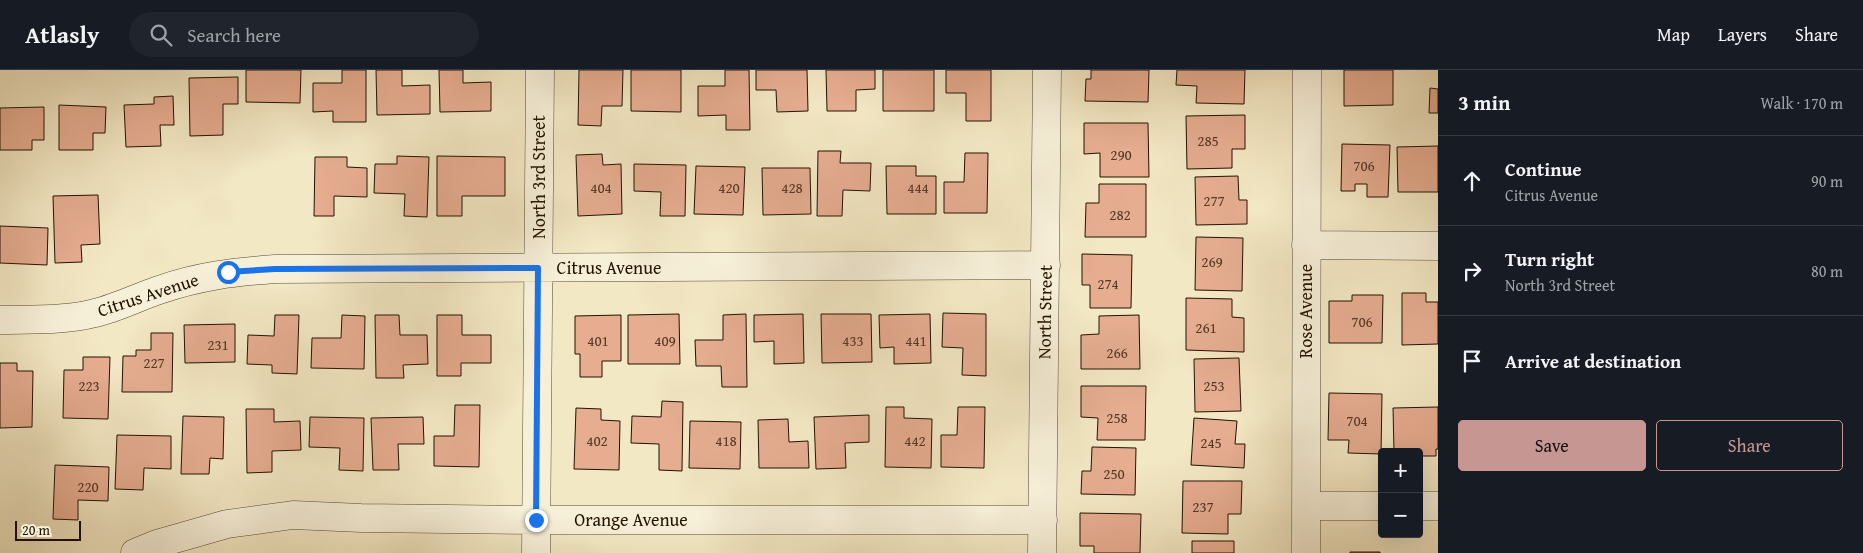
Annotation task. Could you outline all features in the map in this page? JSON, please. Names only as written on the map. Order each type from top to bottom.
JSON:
[{"type":"street","name":"North 3rd Street","points":[[536,553],[540,70]]},
{"type":"street","name":"North Street","points":[[1042,553],[1047,70]]},
{"type":"street","name":"Rose Avenue","points":[[1306,553],[1307,70]]},
{"type":"street","points":[[1306,246],[1438,246]]},
{"type":"street","name":"Citrus Avenue","points":[[0,320],[74,317],[96,313],[204,276],[228,272],[275,269],[1046,265]]},
{"type":"street","points":[[1306,506],[1378,506]]},
{"type":"street","points":[[1423,506],[1438,506]]},
{"type":"street","name":"Orange Avenue","points":[[135,553],[157,544],[227,524],[293,515],[361,518],[536,520],[1043,520]]},
{"type":"building","points":[[246,70],[301,70],[300,103],[246,102]]},
{"type":"building","points":[[342,70],[366,70],[366,122],[333,122],[333,111],[313,112],[313,83],[342,83]]},
{"type":"building","points":[[376,70],[402,70],[402,86],[430,85],[430,114],[377,115]]},
{"type":"building","points":[[439,70],[463,70],[463,83],[491,82],[491,111],[440,112]]},
{"type":"building","points":[[579,70],[623,70],[622,106],[602,106],[601,126],[578,125]]},
{"type":"building","points":[[631,70],[681,70],[681,112],[631,111]]},
{"type":"building","points":[[725,70],[749,70],[750,130],[726,130],[726,115],[698,116],[698,86],[725,86]]},
{"type":"building","points":[[756,70],[807,70],[808,111],[777,112],[776,90],[756,90]]},
{"type":"building","points":[[826,70],[875,70],[875,89],[856,90],[856,111],[827,111]]},
{"type":"building","points":[[883,70],[934,70],[934,111],[883,111]]},
{"type":"building","points":[[946,70],[991,70],[991,121],[966,121],[966,93],[946,93]]},
{"type":"building","points":[[1091,70],[1149,70],[1148,102],[1085,101],[1086,79],[1091,79]]},
{"type":"building","points":[[1177,70],[1245,70],[1244,104],[1196,103],[1197,86],[1176,85]]},
{"type":"building","points":[[1344,70],[1393,70],[1393,105],[1344,106]]},
{"type":"building","points":[[238,77],[238,104],[223,104],[223,135],[190,136],[189,78]]},
{"type":"building","points":[[1430,88],[1438,89],[1438,113],[1429,113]]},
{"type":"building","points":[[173,96],[174,125],[160,125],[161,146],[126,147],[124,105],[154,104],[154,97]]},
{"type":"building","points":[[59,105],[106,107],[105,133],[93,133],[93,150],[59,150]]},
{"type":"building","points":[[44,107],[44,140],[32,140],[32,150],[0,150],[0,108]]},
{"type":"building","points":[[1245,115],[1245,149],[1232,149],[1232,168],[1187,169],[1186,116]]},
{"type":"building","points":[[1084,123],[1148,123],[1149,177],[1100,177],[1100,153],[1084,154]]},
{"type":"building","points":[[1342,144],[1390,145],[1388,197],[1367,197],[1367,184],[1355,184],[1355,191],[1341,191]]},
{"type":"building","points":[[1438,146],[1438,192],[1398,192],[1397,147]]},
{"type":"building","points":[[818,151],[841,151],[840,163],[871,163],[870,191],[843,190],[842,216],[817,216]]},
{"type":"building","points":[[965,153],[988,153],[987,213],[944,213],[944,182],[964,182]]},
{"type":"building","points":[[602,154],[603,165],[621,164],[622,214],[578,216],[576,155]]},
{"type":"building","points":[[397,156],[429,157],[427,217],[404,216],[405,194],[374,193],[375,164],[397,164]]},
{"type":"building","points":[[437,156],[505,157],[505,196],[462,196],[462,216],[437,216]]},
{"type":"building","points":[[315,157],[347,157],[347,167],[367,168],[367,197],[334,196],[334,216],[314,216]]},
{"type":"building","points":[[634,164],[686,165],[685,216],[660,216],[661,192],[634,191]]},
{"type":"building","points":[[696,166],[745,167],[743,215],[694,214]]},
{"type":"building","points":[[886,166],[916,166],[916,176],[936,176],[936,214],[887,214]]},
{"type":"building","points":[[762,168],[810,168],[811,214],[763,215]]},
{"type":"building","points":[[1238,176],[1239,200],[1247,200],[1247,224],[1196,225],[1195,177]]},
{"type":"building","points":[[1099,184],[1146,184],[1146,237],[1085,237],[1086,203],[1099,203]]},
{"type":"building","points":[[98,195],[100,244],[81,245],[82,262],[55,263],[53,196]]},
{"type":"building","points":[[0,226],[48,228],[47,265],[0,263]]},
{"type":"building","points":[[1196,237],[1243,238],[1242,291],[1195,290]]},
{"type":"building","points":[[1082,254],[1132,255],[1131,308],[1090,308],[1090,285],[1082,285]]},
{"type":"building","points":[[1402,293],[1426,293],[1426,302],[1438,302],[1438,344],[1402,345]]},
{"type":"building","points":[[1352,295],[1383,295],[1382,343],[1329,343],[1329,301],[1352,301]]},
{"type":"building","points":[[1186,298],[1232,299],[1232,317],[1244,318],[1244,352],[1186,350]]},
{"type":"building","points":[[943,313],[986,314],[986,376],[962,375],[963,348],[942,347]]},
{"type":"building","points":[[679,314],[680,364],[628,364],[628,315]]},
{"type":"building","points":[[746,314],[747,387],[722,387],[721,366],[696,366],[695,340],[723,340],[723,315]]},
{"type":"building","points":[[803,314],[804,363],[774,364],[774,341],[754,342],[754,315]]},
{"type":"building","points":[[821,314],[871,314],[872,362],[822,363]]},
{"type":"building","points":[[930,314],[931,363],[894,364],[894,347],[880,348],[879,315]]},
{"type":"building","points":[[275,315],[299,315],[297,374],[272,373],[272,365],[247,364],[248,335],[274,336]]},
{"type":"building","points":[[342,315],[365,316],[364,369],[311,368],[312,338],[341,338]]},
{"type":"building","points":[[375,315],[399,315],[400,335],[427,335],[428,364],[403,365],[404,378],[376,378]]},
{"type":"building","points":[[437,315],[462,315],[462,335],[491,335],[491,363],[461,363],[461,376],[437,376]]},
{"type":"building","points":[[621,315],[621,361],[602,361],[602,377],[580,377],[580,354],[575,354],[575,316]]},
{"type":"building","points":[[1139,315],[1140,369],[1081,369],[1081,335],[1099,334],[1099,316]]},
{"type":"building","points":[[235,324],[235,362],[185,363],[184,325]]},
{"type":"building","points":[[151,333],[173,333],[172,392],[122,392],[123,356],[136,356],[136,350],[151,350]]},
{"type":"building","points":[[83,357],[110,357],[108,419],[63,418],[64,370],[83,370]]},
{"type":"building","points":[[1239,358],[1241,411],[1195,412],[1194,359]]},
{"type":"building","points":[[0,363],[17,363],[17,371],[33,371],[32,427],[0,428]]},
{"type":"building","points":[[1081,386],[1146,386],[1145,440],[1097,440],[1098,418],[1081,417]]},
{"type":"building","points":[[1329,393],[1382,394],[1381,448],[1378,448],[1378,454],[1348,453],[1349,440],[1328,440]]},
{"type":"building","points":[[662,401],[683,402],[682,471],[659,470],[659,444],[631,443],[632,416],[661,417]]},
{"type":"building","points":[[455,405],[480,405],[479,467],[434,466],[434,436],[454,436]]},
{"type":"building","points":[[886,407],[904,407],[904,418],[932,419],[931,468],[885,467]]},
{"type":"building","points":[[958,407],[985,407],[984,468],[941,467],[941,435],[957,435]]},
{"type":"building","points":[[1438,407],[1438,449],[1436,449],[1436,456],[1423,456],[1423,448],[1394,448],[1393,408]]},
{"type":"building","points":[[576,408],[601,409],[601,420],[620,421],[619,470],[574,469]]},
{"type":"building","points":[[246,409],[274,409],[274,422],[300,421],[301,450],[272,451],[272,472],[247,473]]},
{"type":"building","points":[[869,415],[869,442],[845,443],[846,468],[816,469],[814,417]]},
{"type":"building","points":[[183,416],[224,417],[223,459],[210,458],[209,474],[181,474]]},
{"type":"building","points":[[310,417],[364,418],[363,471],[339,470],[340,448],[309,447]]},
{"type":"building","points":[[423,417],[424,444],[398,444],[399,470],[373,470],[371,418]]},
{"type":"building","points":[[1194,418],[1237,421],[1235,444],[1245,444],[1244,468],[1191,465]]},
{"type":"building","points":[[788,419],[789,442],[808,441],[809,468],[759,468],[758,420]]},
{"type":"building","points":[[690,421],[741,422],[740,469],[689,468]]},
{"type":"building","points":[[117,435],[171,436],[171,469],[144,468],[143,490],[115,489]]},
{"type":"building","points":[[1092,447],[1136,448],[1135,495],[1081,494],[1082,471],[1091,471]]},
{"type":"building","points":[[55,465],[109,467],[108,501],[78,500],[78,520],[53,519]]},
{"type":"building","points":[[1183,481],[1242,481],[1241,514],[1228,514],[1228,534],[1182,533]]},
{"type":"building","points":[[1080,513],[1141,514],[1140,553],[1094,553],[1094,546],[1080,546]]},
{"type":"building","points":[[1192,541],[1234,541],[1234,553],[1192,553]]},
{"type":"building","points":[[1380,552],[1380,553],[1350,553]]},
{"type":"route","points":[[228,272],[275,269],[538,268],[536,520]]}]
